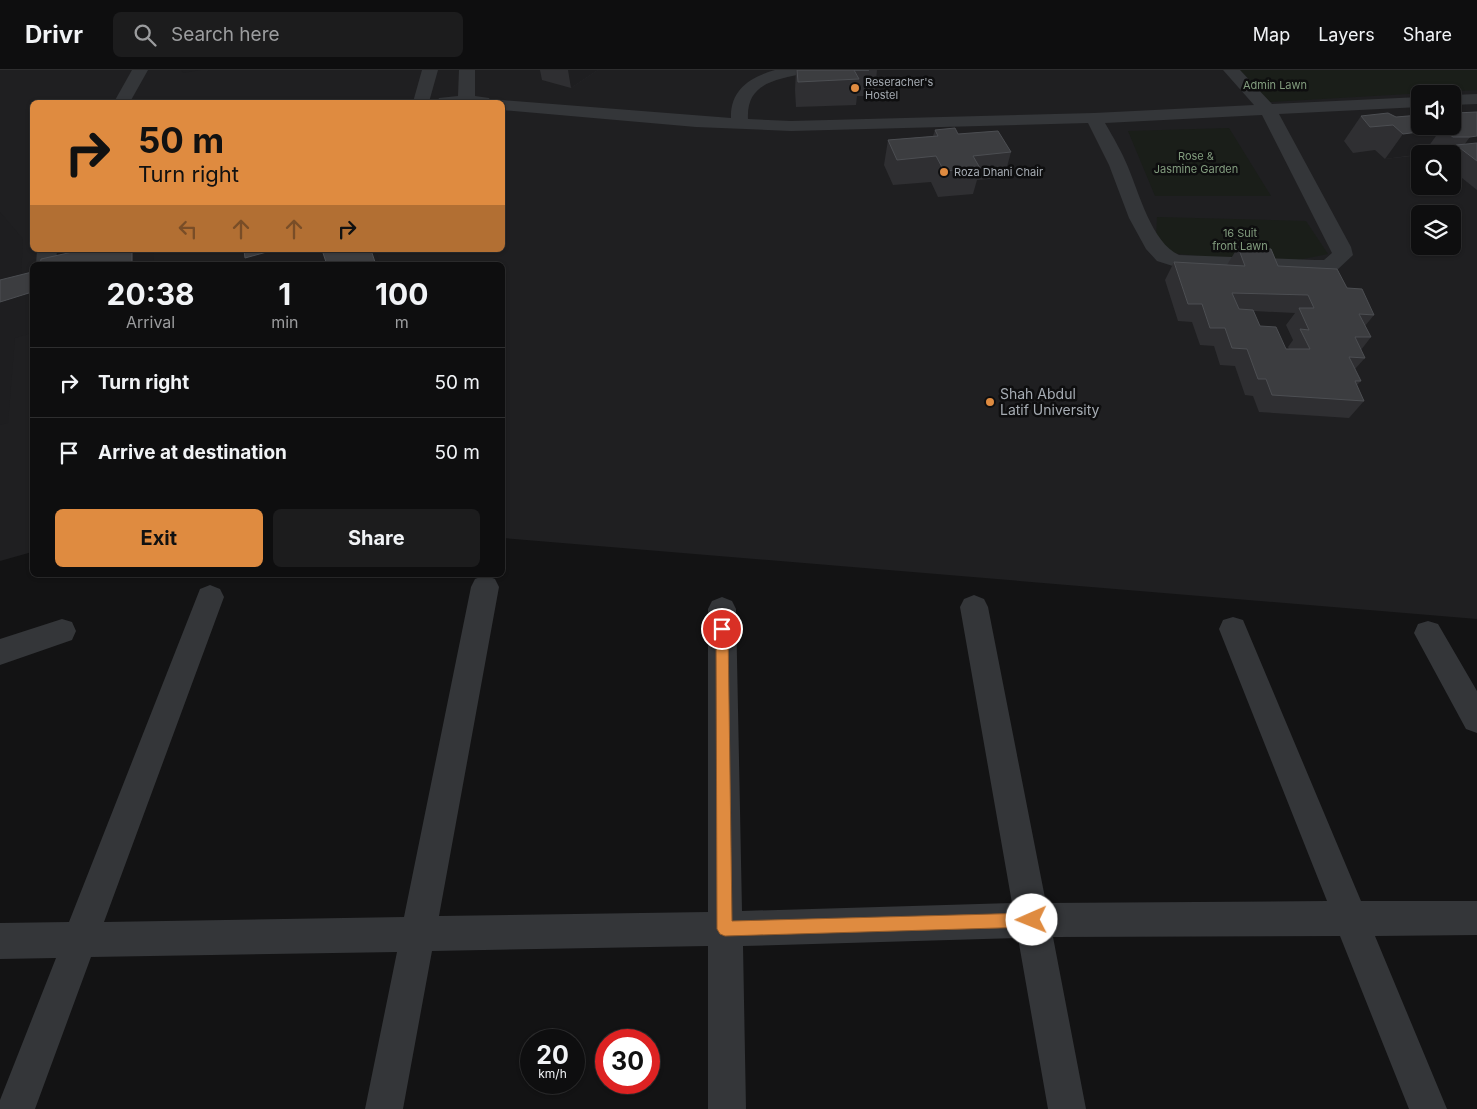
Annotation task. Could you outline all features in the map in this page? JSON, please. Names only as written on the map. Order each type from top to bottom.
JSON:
[{"type":"street","points":[[123,100],[140,70]]},
{"type":"street","points":[[422,100],[430,70]]},
{"type":"street","points":[[467,70],[474,100]]},
{"type":"street","points":[[740,124],[741,99],[751,88],[765,79],[799,70]]},
{"type":"street","points":[[1094,118],[1118,165],[1139,218],[1156,249],[1164,256],[1176,261],[1329,266],[1343,255],[1341,247],[1268,110],[1231,70]]},
{"type":"street","points":[[1461,100],[1477,99]]},
{"type":"street","points":[[505,105],[740,124],[791,126],[1094,118],[1411,102]]},
{"type":"street","points":[[384,1109],[485,587]]},
{"type":"street","points":[[16,1109],[210,597]]},
{"type":"street","points":[[974,607],[1067,1109]]},
{"type":"street","points":[[722,609],[727,1109]]},
{"type":"street","points":[[1233,629],[1428,1109]]},
{"type":"street","points":[[0,652],[62,631]]},
{"type":"street","points":[[1428,633],[1477,719]]},
{"type":"street","points":[[0,942],[725,929],[1032,920],[1477,918]]},
{"type":"shaded area","name":"Shah Abdul Latif University","points":[[0,70],[1477,70],[1477,619],[505,538],[505,262],[30,262],[30,553],[0,561]]},
{"type":"green space","name":"Admin Lawn","points":[[1239,70],[1477,70],[1477,90],[1461,91],[1461,85],[1411,85],[1411,94],[1269,102]]},
{"type":"green space","name":"Rose & Jasmine Garden","points":[[1229,128],[1271,196],[1155,196],[1128,131]]},
{"type":"green space","name":"16 Suit front Lawn","points":[[1157,217],[1306,221],[1328,254],[1293,261],[1235,260],[1170,253],[1156,239]]},
{"type":"building","points":[[797,70],[854,70],[859,79],[798,82]]},
{"type":"building","points":[[1477,112],[1477,136],[1453,137],[1450,135],[1461,135],[1461,113]]},
{"type":"building","points":[[1388,113],[1396,117],[1411,116],[1411,133],[1403,134],[1393,125],[1370,127],[1361,116]]},
{"type":"building","points":[[955,128],[958,134],[998,131],[1011,152],[973,156],[980,168],[944,171],[936,156],[897,160],[888,140],[938,136],[935,130]]},
{"type":"building","points":[[1477,143],[1477,161],[1461,149],[1461,145],[1456,145]]},
{"type":"building","points":[[1238,247],[1271,249],[1278,266],[1337,269],[1347,288],[1362,289],[1374,315],[1359,314],[1371,337],[1355,337],[1365,358],[1349,357],[1361,381],[1355,381],[1364,401],[1272,395],[1266,379],[1258,379],[1247,349],[1232,348],[1225,328],[1210,328],[1202,304],[1188,304],[1174,262],[1245,266]],"holes":[[[1232,293],[1308,295],[1314,308],[1299,308],[1309,330],[1300,329],[1310,349],[1286,349],[1276,327],[1260,326],[1253,310],[1239,309]]]},
{"type":"building","points":[[72,252],[132,252],[132,262],[40,262],[41,259]]},
{"type":"building","points":[[244,252],[267,252],[245,258]]},
{"type":"building","points":[[323,252],[372,252],[375,262],[326,262]]},
{"type":"building","points":[[30,272],[30,293],[0,302],[0,280]]},
{"type":"place","name":"Reseracher's Hostel","points":[[855,88]]},
{"type":"place","name":"Roza Dhani Chair","points":[[944,172]]},
{"type":"place","name":"Shah Abdul Latif University","points":[[990,402]]},
{"type":"route","points":[[722,629],[725,929],[1032,920]]}]
